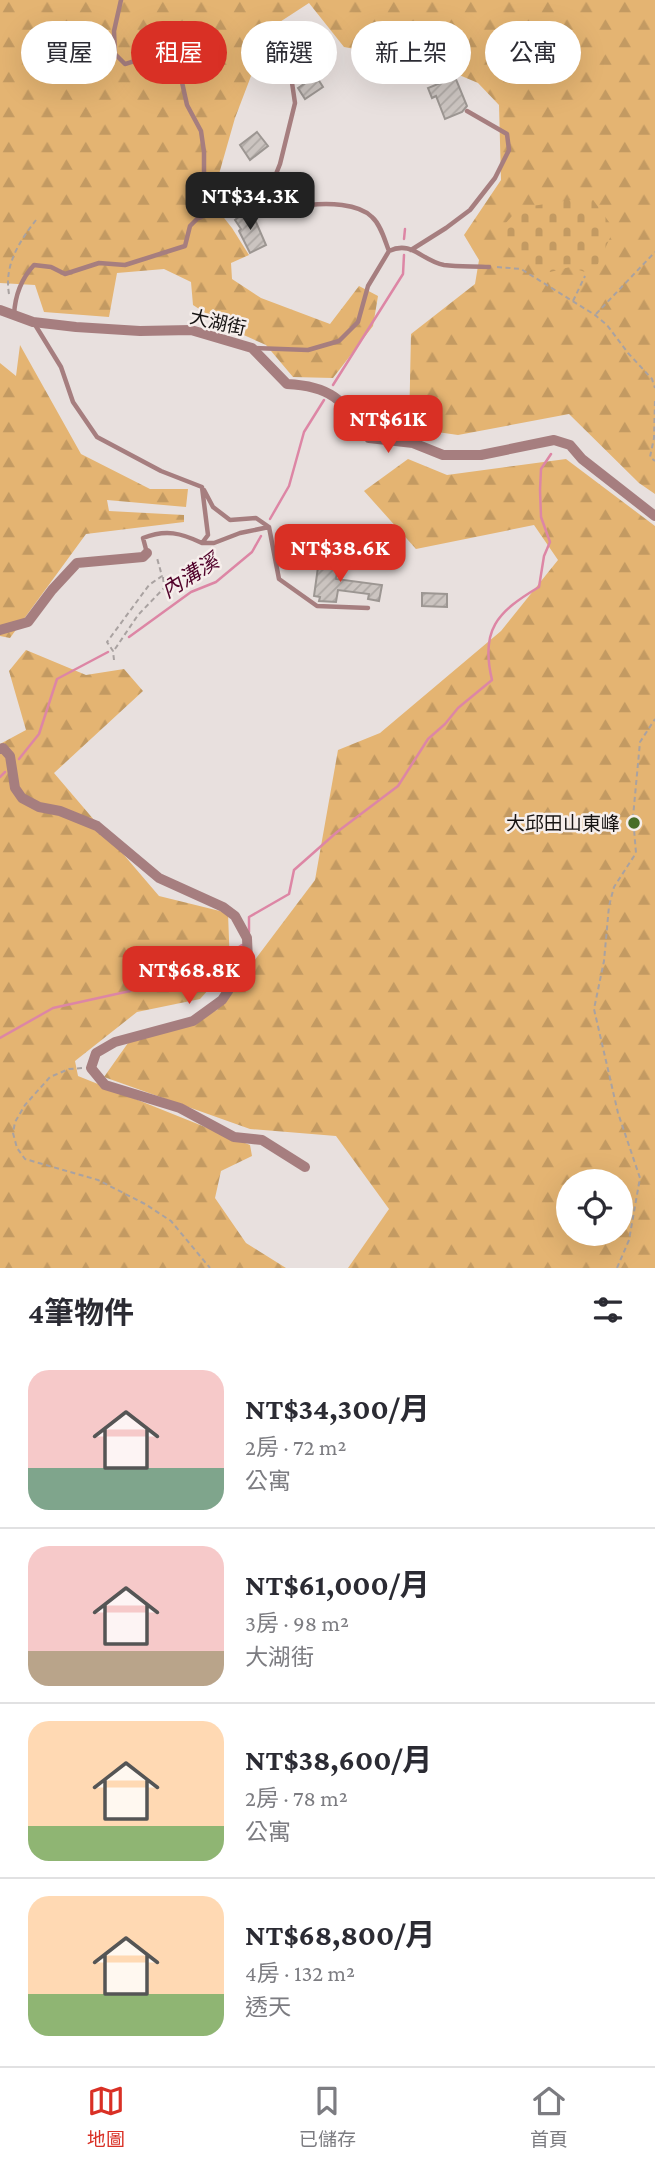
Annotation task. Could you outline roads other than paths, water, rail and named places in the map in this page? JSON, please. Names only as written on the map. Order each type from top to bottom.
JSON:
[{"type":"street","name":"大湖街","points":[[0,310],[33,322],[140,331],[191,330],[252,348],[287,384],[306,385],[333,395],[369,438],[413,443],[443,455],[481,455],[554,440],[570,445],[582,459],[655,516]]},
{"type":"street","points":[[0,630],[28,622],[51,590],[77,563],[143,557],[147,553]]},
{"type":"street","points":[[0,749],[3,748],[10,756],[15,788],[22,798],[39,807],[60,811],[97,825],[159,878],[223,907],[235,916],[247,938],[248,961],[222,1000],[193,1021],[115,1042],[96,1053],[91,1068],[105,1085],[180,1108],[234,1137],[262,1140],[305,1167]]},
{"type":"lane","points":[[121,0],[114,31],[115,54],[124,64],[147,57],[164,56],[178,64],[187,105],[201,131],[204,152],[204,205],[198,218]]},
{"type":"lane","points":[[262,209],[281,164],[295,103],[292,84]]},
{"type":"lane","points":[[410,250],[470,210],[495,178],[509,150],[507,134],[467,111]]},
{"type":"lane","points":[[14,316],[15,297],[25,275],[34,265],[51,267],[65,274],[99,263],[112,266],[139,262],[185,246],[190,226],[198,218],[244,195],[262,209],[281,213],[327,204],[353,208],[372,217],[389,251]]},
{"type":"lane","points":[[252,348],[308,350],[339,341],[358,322],[368,286],[389,251],[399,246],[442,265],[489,267]]},
{"type":"lane","points":[[33,322],[61,367],[73,402],[97,438],[161,471],[202,487],[213,507],[230,520],[256,518],[269,527],[279,579],[317,606],[368,608]]},
{"type":"lane","points":[[202,487],[208,535],[202,542]]},
{"type":"lane","points":[[147,553],[143,538],[155,533],[177,532],[202,542],[214,543],[240,533],[269,527]]},
{"type":"waterway","name":"內溝溪","points":[[404,239],[405,229]]},
{"type":"waterway","name":"內溝溪","points":[[333,385],[403,274],[404,255]]},
{"type":"waterway","name":"內溝溪","points":[[270,519],[289,486],[304,432],[324,400]]},
{"type":"waterway","points":[[249,932],[249,917],[289,894],[294,870],[337,832],[398,786],[428,739],[458,708],[492,680],[488,648],[495,624],[512,605],[539,587],[544,556],[550,542],[541,517],[541,469],[551,454]]},
{"type":"waterway","name":"內溝溪","points":[[129,637],[191,592],[216,582],[252,552],[261,536]]},
{"type":"waterway","name":"內溝溪","points":[[19,759],[39,734],[57,679],[108,652]]},
{"type":"waterway","name":"內溝溪","points":[[0,777],[5,772]]},
{"type":"waterway","points":[[0,1038],[53,1008],[130,991],[185,958],[220,959],[242,945]]},
{"type":"place","name":"大邱田山東峰","points":[[634,823]]}]
